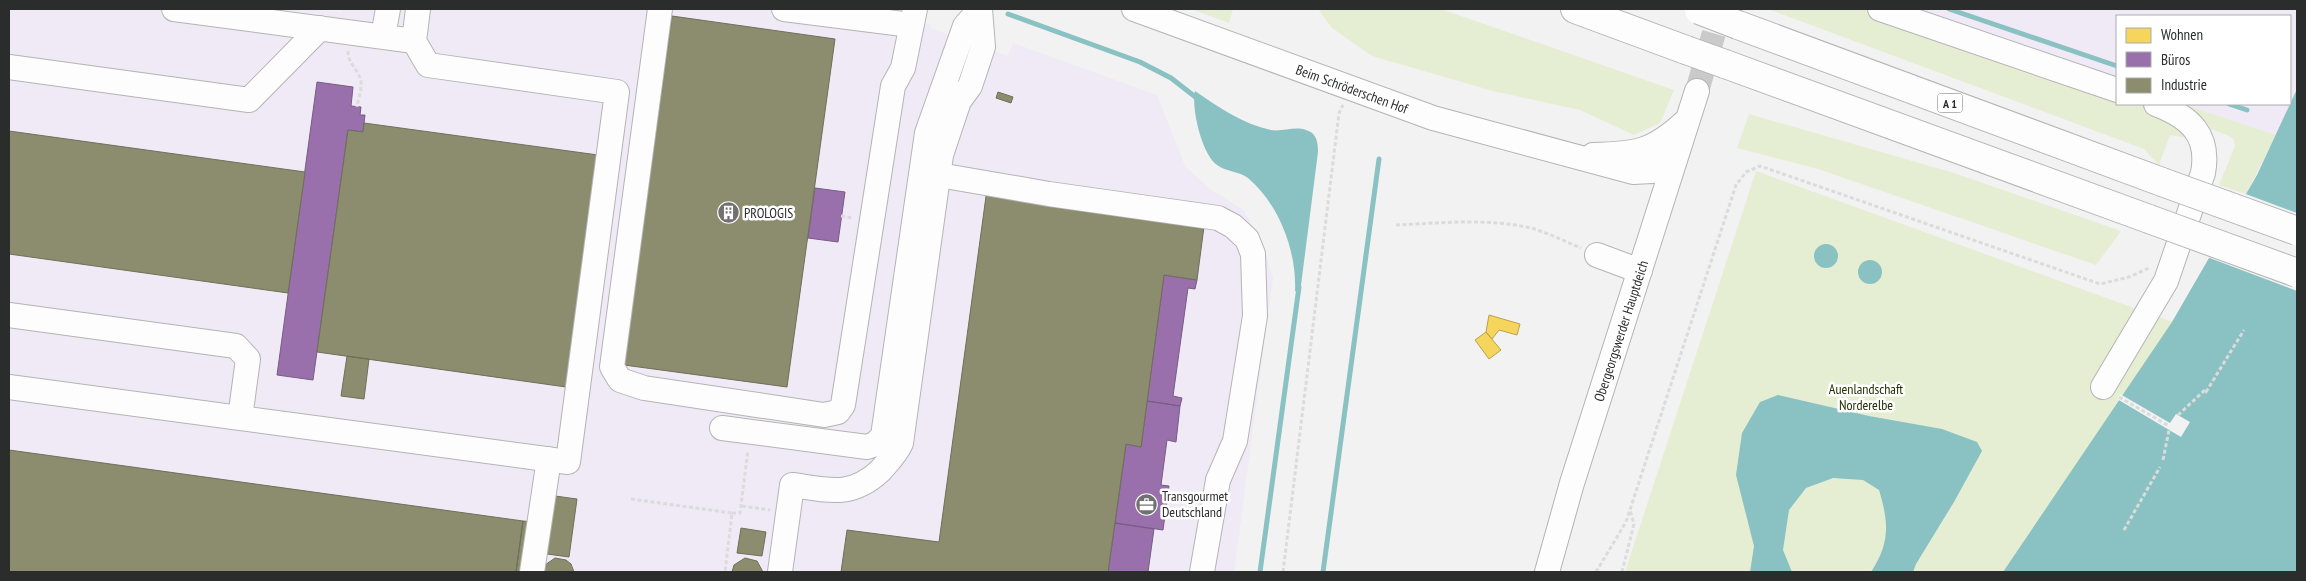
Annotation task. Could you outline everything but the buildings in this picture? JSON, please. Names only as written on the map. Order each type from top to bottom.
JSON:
[{"type":"highway","points":[[1575,9],[2297,273]]},
{"type":"highway","name":"A 1","points":[[1697,10],[2297,231]]},
{"type":"street","points":[[174,9],[414,41]]},
{"type":"street","points":[[384,36],[388,9]]},
{"type":"street","points":[[9,387],[568,462],[617,92],[428,65],[414,41],[418,9]]},
{"type":"street","points":[[660,9],[612,367],[620,380],[644,388],[824,415],[838,412],[843,405],[892,86],[903,68],[913,17],[784,9]]},
{"type":"street","points":[[780,572],[792,485],[836,491],[860,486],[889,462],[901,443],[945,142],[959,101],[970,86],[983,47],[980,9]]},
{"type":"street","points":[[722,428],[867,448],[875,444],[883,436],[927,133],[966,26],[980,9]]},
{"type":"street","name":"Beim Schröderschen Hof","points":[[1134,9],[1433,118],[1633,172],[1652,171],[1673,162]]},
{"type":"street","points":[[1880,9],[2116,90]]},
{"type":"street","points":[[9,67],[249,100],[320,28]]},
{"type":"street","name":"Obergeorgswerder Hauptdeich","points":[[1547,572],[1570,491],[1666,192],[1673,162],[1696,91]]},
{"type":"street","points":[[2108,390],[2166,281],[2203,173],[2206,158],[2205,144],[2195,128],[2178,114],[2158,105]]},
{"type":"street","name":"Beim Schröderschen Hof","points":[[1574,156],[1637,152],[1651,148],[1686,121]]},
{"type":"street","points":[[939,175],[1049,194],[1218,218],[1234,226],[1247,239],[1253,254],[1255,316],[1235,441],[1218,480],[1202,572]]},
{"type":"street","points":[[1597,255],[1640,271]]},
{"type":"street","points":[[9,315],[236,346],[248,359],[240,418]]},
{"type":"street","points":[[532,572],[549,459]]},
{"type":"path","points":[[352,32],[348,58],[362,85],[357,107]]},
{"type":"path","points":[[1283,572],[1339,113],[1350,88]]},
{"type":"path","points":[[1596,572],[1626,522],[1736,185],[1746,172],[1760,166],[2100,284],[2129,277],[2173,257]]},
{"type":"path","points":[[1396,225],[1460,222],[1508,224],[1541,231],[1597,255]]},
{"type":"path","points":[[2178,415],[2204,390],[2206,392],[2244,330]]},
{"type":"path","points":[[2108,390],[2169,428],[2163,460]]},
{"type":"path","points":[[631,499],[740,514],[750,431]]},
{"type":"path","points":[[2124,530],[2160,467]]},
{"type":"path","points":[[742,506],[788,512]]},
{"type":"path","points":[[1622,572],[1634,524],[1630,509]]},
{"type":"path","points":[[724,572],[732,512]]},
{"type":"shaded area","points":[[9,9],[314,9],[342,12],[342,9],[901,9],[900,14],[930,25],[930,28],[1008,56],[1013,43],[1157,95],[1185,166],[1211,190],[1244,210],[1265,251],[1273,278],[1234,572],[9,572]]},
{"type":"shaded area","points":[[1908,9],[2297,9],[2297,89],[2291,102],[2291,15],[2116,15],[2116,81]]},
{"type":"shaded area","points":[[2186,105],[2290,105],[2276,135]]},
{"type":"green space","points":[[1191,9],[1233,9],[1229,23]]},
{"type":"green space","points":[[1318,9],[1441,9],[1674,90],[1660,123],[1634,135],[1580,110],[1493,91],[1372,56],[1332,28]]},
{"type":"green space","points":[[1768,9],[1866,9],[2116,96],[2116,105],[2140,105],[2157,110],[2172,120],[2186,138],[2170,135],[2159,165],[2144,149]]},
{"type":"green space","points":[[2173,105],[2186,105],[2276,135],[2246,194],[2219,185],[2235,146],[2234,140],[2229,136],[2206,127]]},
{"type":"green space","points":[[1749,114],[1954,173],[2121,231],[2096,265],[1818,169],[1737,148]]},
{"type":"green space","name":"Auenlandschaft Norderelbe","points":[[1756,171],[2297,367],[2297,572],[1625,572]]},
{"type":"water","points":[[2297,89],[2297,572],[2003,572],[2172,322],[2257,175]]},
{"type":"water","points":[[1195,91],[1222,109],[1251,124],[1271,130],[1302,129],[1313,133],[1318,145],[1318,152],[1300,293],[1295,291],[1293,261],[1284,230],[1269,201],[1248,178],[1217,165],[1207,152],[1202,142],[1196,119]]},
{"type":"water","points":[[1826,244],[1831,245],[1837,251],[1837,261],[1831,267],[1826,268],[1821,267],[1815,261],[1814,256],[1815,251],[1821,245]]},
{"type":"water","points":[[1870,260],[1878,264],[1882,272],[1878,280],[1870,284],[1862,280],[1858,272],[1862,264]]},
{"type":"water","points":[[1778,395],[1869,416],[1942,429],[1977,442],[1982,451],[1913,572],[1871,572],[1882,552],[1886,532],[1885,513],[1879,490],[1863,480],[1833,478],[1806,488],[1789,510],[1783,550],[1792,572],[1750,572],[1754,546],[1736,475],[1742,433],[1760,402]]},
{"type":"pier","points":[[2243,193],[2297,213],[2297,291],[2207,257]]},
{"type":"pier","points":[[2120,394],[2170,423],[2176,414],[2190,422],[2181,437],[2117,399]]},
{"type":"waterway","points":[[1949,9],[2116,66]]},
{"type":"waterway","points":[[1008,14],[1140,62],[1171,78],[1198,99]]},
{"type":"waterway","points":[[2232,105],[2247,110]]},
{"type":"waterway","points":[[1323,572],[1379,159]]},
{"type":"waterway","points":[[1260,572],[1299,287]]},
{"type":"tunnel","points":[[1697,91],[1721,9]]},
{"type":"place","name":"PROLOGIS","points":[[728,213]]},
{"type":"place","name":"Transgourmet Deutschland","points":[[1146,504]]}]
